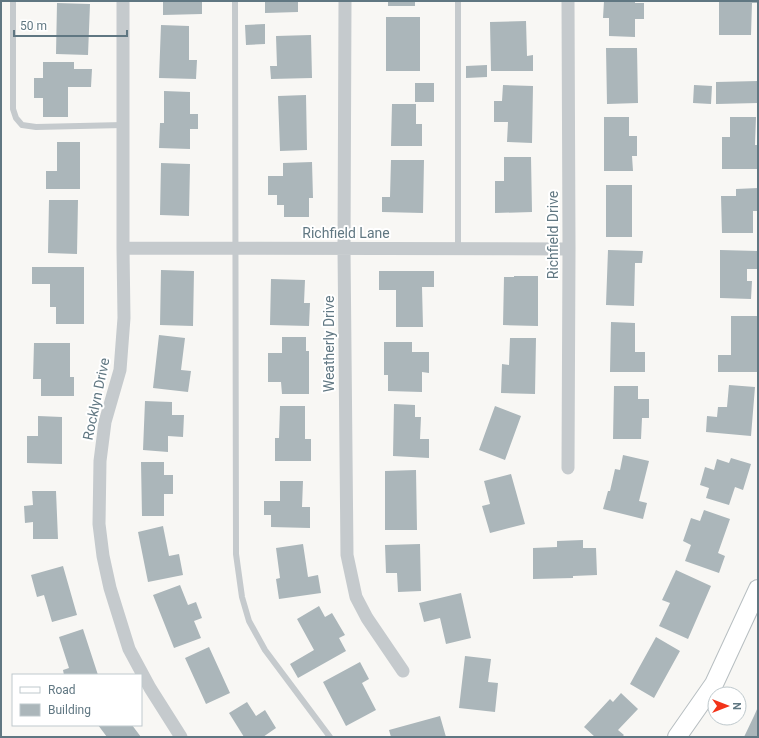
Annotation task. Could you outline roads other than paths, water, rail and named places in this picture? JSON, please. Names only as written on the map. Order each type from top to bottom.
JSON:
[{"type":"main road","points":[[677,737],[714,684],[758,589]]},
{"type":"street","name":"Rocklyn Drive","points":[[123,1],[124,318],[120,370],[105,422],[100,461],[99,524],[102,550],[110,588],[129,649],[150,688],[181,737]]},
{"type":"street","name":"Weatherly Drive","points":[[345,1],[344,249],[347,555],[356,597],[367,618],[404,671]]},
{"type":"street","name":"Richfield Drive","points":[[568,1],[568,468]]},
{"type":"street","name":"Richfield Lane","points":[[123,248],[569,249]]},
{"type":"lane","points":[[13,1],[13,109],[16,118],[22,126],[123,125]]},
{"type":"lane","points":[[235,1],[236,554],[242,597],[249,621],[265,650],[330,737]]},
{"type":"lane","points":[[458,1],[458,248]]}]
